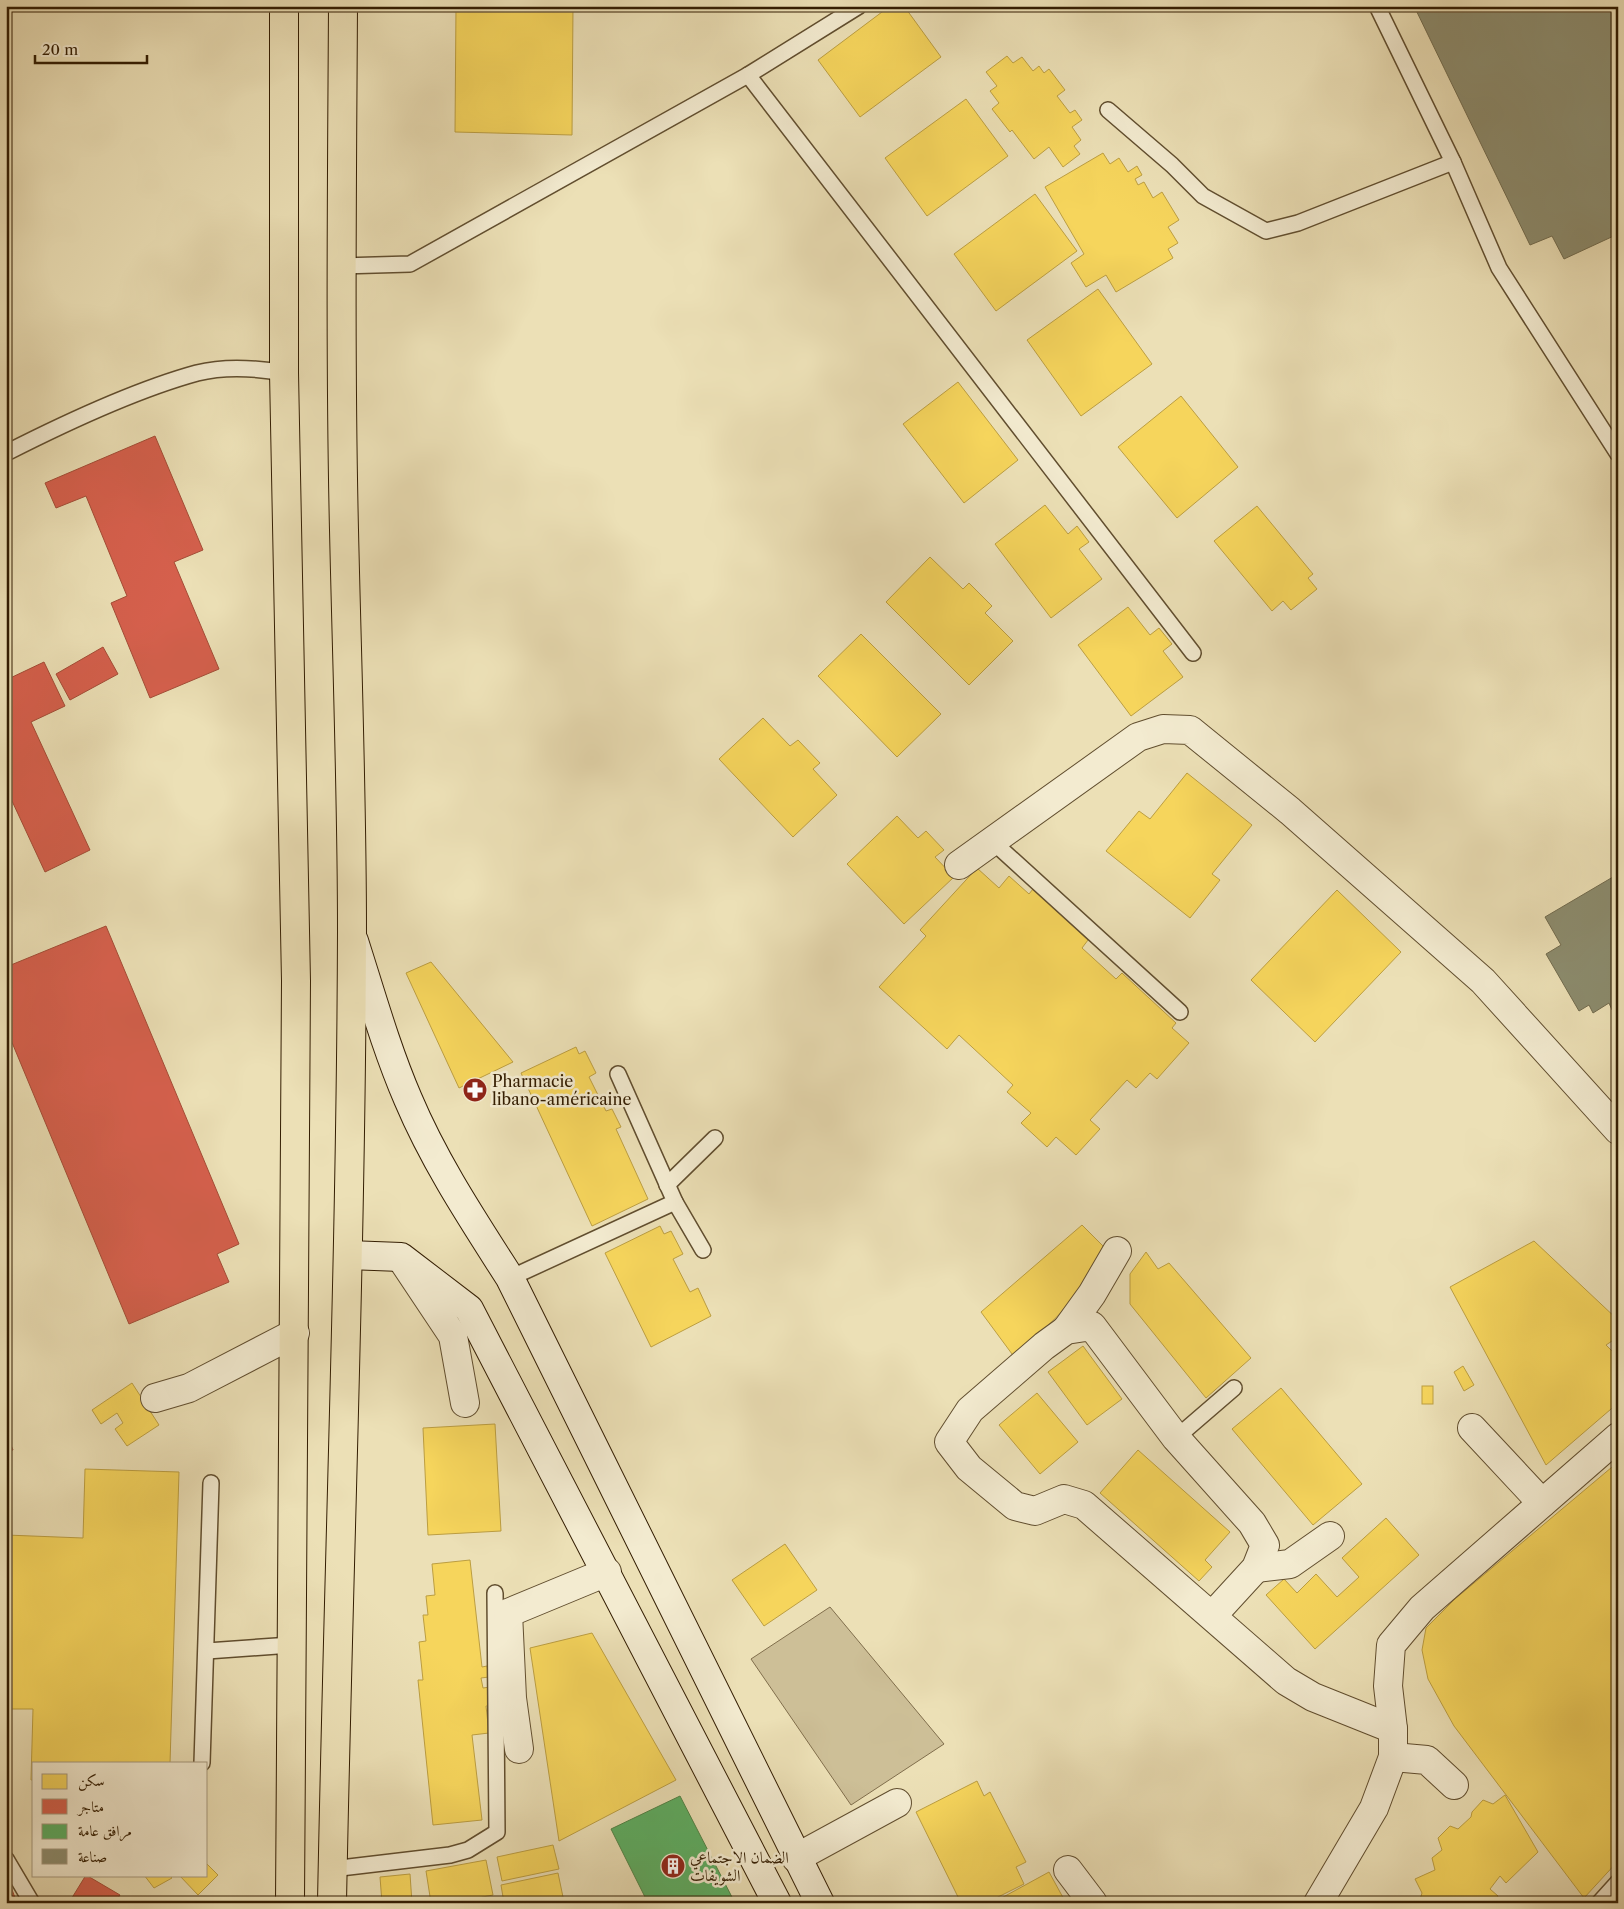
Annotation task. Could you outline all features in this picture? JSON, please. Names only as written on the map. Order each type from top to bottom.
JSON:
[{"type":"highway","points":[[284,6],[284,373],[296,981],[290,1903]]},
{"type":"highway","points":[[332,1903],[348,1255],[352,934],[351,713],[344,530],[341,266],[343,6]]},
{"type":"street","points":[[959,865],[991,840],[1138,737],[1163,729],[1190,730],[1290,811],[1483,981],[1618,1130]]},
{"type":"street","points":[[352,934],[381,1026],[408,1099],[448,1181],[510,1278],[796,1858],[820,1903]]},
{"type":"street","points":[[1118,1251],[1092,1294],[1066,1330],[970,1410],[949,1442],[969,1468],[1015,1506],[1035,1511],[1064,1499],[1084,1505],[1286,1681],[1312,1697],[1393,1729]]},
{"type":"street","points":[[348,1255],[401,1257],[469,1309],[777,1903]]},
{"type":"street","points":[[401,1257],[453,1336],[465,1403]]},
{"type":"street","points":[[1066,1330],[1092,1326],[1176,1438],[1252,1523],[1265,1545],[1256,1568],[1212,1616]]},
{"type":"street","points":[[155,1398],[190,1388],[295,1333]]},
{"type":"street","points":[[1472,1428],[1542,1502]]},
{"type":"street","points":[[1318,1903],[1374,1808],[1393,1757],[1393,1729],[1388,1686],[1391,1645],[1422,1608],[1618,1437]]},
{"type":"street","points":[[1256,1568],[1290,1564],[1330,1536]]},
{"type":"street","points":[[519,1749],[512,1698],[508,1613],[607,1572]]},
{"type":"street","points":[[1393,1757],[1427,1760],[1454,1785]]},
{"type":"street","points":[[796,1858],[897,1803]]},
{"type":"street","points":[[1068,1870],[1093,1903]]},
{"type":"lane","points":[[341,266],[410,264],[748,75],[859,6]]},
{"type":"lane","points":[[1377,6],[1453,162],[1499,268],[1618,454]]},
{"type":"lane","points":[[748,75],[1193,653]]},
{"type":"lane","points":[[1108,110],[1172,165],[1203,196],[1266,231],[1298,223],[1453,162]]},
{"type":"lane","points":[[6,453],[51,430],[133,396],[198,373],[230,369],[261,369],[284,373]]},
{"type":"lane","points":[[991,840],[1180,1012]]},
{"type":"lane","points":[[618,1074],[675,1202],[703,1250]]},
{"type":"lane","points":[[667,1185],[715,1138]]},
{"type":"lane","points":[[510,1278],[675,1202]]},
{"type":"lane","points":[[1176,1438],[1234,1388]]},
{"type":"lane","points":[[202,1762],[212,1483]]},
{"type":"lane","points":[[332,1869],[450,1856],[468,1850],[497,1832],[495,1593]]},
{"type":"lane","points":[[206,1650],[291,1645]]},
{"type":"lane","points":[[6,1859],[32,1903]]},
{"type":"lane","points":[[1598,1903],[1618,1882]]},
{"type":"shaded area","points":[[830,1607],[944,1744],[851,1805],[751,1659]]},
{"type":"building: سكن","points":[[456,6],[573,6],[572,135],[455,132]]},
{"type":"building: سكن","points":[[890,6],[904,6],[941,57],[860,117],[818,60]]},
{"type":"building: سكن","points":[[1007,56],[1013,63],[1022,57],[1033,71],[1039,66],[1044,73],[1049,69],[1065,90],[1057,96],[1070,113],[1075,110],[1082,120],[1072,127],[1081,140],[1074,146],[1080,154],[1063,167],[1049,147],[1034,159],[1012,130],[1010,132],[992,109],[999,103],[990,91],[997,86],[986,72]]},
{"type":"building: سكن","points":[[966,99],[1008,156],[927,216],[885,158]]},
{"type":"building: سكن","points":[[1103,153],[1110,164],[1119,158],[1128,172],[1137,166],[1142,175],[1135,179],[1138,185],[1144,182],[1153,198],[1162,192],[1179,220],[1168,227],[1178,243],[1168,249],[1173,258],[1116,292],[1106,275],[1086,287],[1071,263],[1084,254],[1045,187]]},
{"type":"building: سكن","points":[[1035,194],[1077,251],[996,311],[954,254]]},
{"type":"building: سكن","points":[[1098,289],[1152,364],[1081,416],[1027,340]]},
{"type":"building: سكن","points":[[958,382],[1018,460],[964,503],[903,424]]},
{"type":"building: سكن","points":[[1181,396],[1238,467],[1177,518],[1118,447]]},
{"type":"building: سكن","points":[[1045,505],[1068,534],[1077,526],[1089,542],[1079,549],[1102,579],[1051,618],[995,544]]},
{"type":"building: سكن","points":[[1257,506],[1313,574],[1308,578],[1317,589],[1291,610],[1283,601],[1272,611],[1214,541]]},
{"type":"building: سكن","points":[[930,557],[963,589],[969,583],[992,606],[985,613],[1013,641],[969,685],[886,602]]},
{"type":"building: سكن","points":[[1128,607],[1150,635],[1159,628],[1172,644],[1163,651],[1183,677],[1131,716],[1078,645]]},
{"type":"building: سكن","points":[[861,634],[941,714],[897,757],[818,676]]},
{"type":"building: سكن","points":[[763,718],[790,746],[798,740],[820,763],[813,769],[837,795],[793,837],[719,759]]},
{"type":"building: سكن","points":[[1187,773],[1252,825],[1212,874],[1220,880],[1190,918],[1106,851],[1139,811],[1150,819]]},
{"type":"building: سكن","points":[[897,816],[918,838],[926,831],[944,850],[935,857],[954,877],[904,924],[847,864]]},
{"type":"building: سكن","points":[[977,868],[999,888],[1009,876],[1029,894],[1033,889],[1088,940],[1082,948],[1116,979],[1122,973],[1176,1023],[1172,1028],[1189,1043],[1157,1079],[1150,1073],[1136,1088],[1127,1080],[1090,1120],[1100,1129],[1076,1155],[1056,1137],[1047,1147],[1021,1123],[1031,1113],[1007,1092],[1013,1085],[959,1035],[947,1049],[879,987],[926,936],[920,930]]},
{"type":"building: سكن","points":[[1337,890],[1401,952],[1315,1042],[1251,980]]},
{"type":"building: سكن","points":[[431,962],[513,1062],[459,1088],[406,973]]},
{"type":"building: سكن","points":[[576,1047],[579,1054],[585,1051],[596,1073],[589,1077],[606,1111],[612,1109],[621,1127],[616,1129],[648,1199],[592,1226],[521,1073]]},
{"type":"building: سكن","points":[[1082,1225],[1103,1246],[1097,1277],[1015,1358],[981,1312]]},
{"type":"building: سكن","points":[[660,1226],[664,1234],[671,1231],[683,1254],[673,1259],[690,1292],[698,1288],[711,1316],[651,1347],[605,1253]]},
{"type":"building: سكن","points":[[1534,1241],[1618,1320],[1618,1337],[1606,1345],[1618,1357],[1618,1403],[1546,1465],[1450,1287]]},
{"type":"building: سكن","points":[[1146,1252],[1158,1269],[1169,1263],[1251,1358],[1206,1398],[1130,1304],[1130,1274]]},
{"type":"building: سكن","points":[[1083,1346],[1122,1399],[1087,1425],[1048,1372]]},
{"type":"building: سكن","points":[[1463,1366],[1474,1385],[1464,1391],[1454,1372]]},
{"type":"building: سكن","points":[[132,1383],[159,1425],[127,1446],[115,1429],[123,1423],[117,1413],[101,1424],[92,1410]]},
{"type":"building: سكن","points":[[1422,1386],[1433,1386],[1433,1404],[1422,1404]]},
{"type":"building: سكن","points":[[1281,1388],[1362,1484],[1313,1525],[1232,1429]]},
{"type":"building: سكن","points":[[1037,1393],[1078,1442],[1040,1474],[999,1425]]},
{"type":"building: سكن","points":[[495,1424],[501,1531],[428,1535],[423,1428]]},
{"type":"building: سكن","points":[[1138,1450],[1230,1532],[1205,1560],[1212,1567],[1199,1581],[1100,1493]]},
{"type":"building: سكن","points":[[1618,1462],[1618,1861],[1584,1898],[1454,1726],[1428,1679],[1422,1650],[1426,1628],[1455,1599]]},
{"type":"building: سكن","points":[[85,1469],[179,1472],[170,1762],[32,1762],[31,1780],[33,1709],[6,1709],[6,1535],[83,1538]]},
{"type":"building: سكن","points":[[1386,1518],[1419,1555],[1315,1649],[1266,1595],[1284,1579],[1297,1593],[1316,1574],[1337,1597],[1359,1577],[1342,1558]]},
{"type":"building: سكن","points":[[785,1544],[817,1590],[764,1626],[732,1580]]},
{"type":"building: سكن","points":[[470,1560],[482,1667],[487,1666],[489,1677],[481,1678],[483,1688],[490,1687],[492,1706],[486,1706],[489,1733],[472,1735],[482,1820],[433,1825],[418,1680],[423,1680],[419,1642],[426,1641],[423,1615],[428,1615],[426,1596],[435,1595],[432,1564]]},
{"type":"building: سكن","points":[[592,1633],[676,1780],[559,1841],[530,1648]]},
{"type":"building: سكن","points":[[977,1781],[984,1796],[990,1792],[1026,1862],[1016,1867],[1024,1884],[986,1903],[961,1903],[916,1812]]},
{"type":"building: سكن","points":[[1505,1795],[1538,1852],[1506,1883],[1500,1876],[1490,1889],[1498,1896],[1493,1903],[1419,1903],[1422,1893],[1415,1879],[1435,1870],[1432,1858],[1442,1850],[1438,1838],[1450,1826],[1458,1829],[1471,1817],[1472,1812],[1483,1800],[1493,1804]]},
{"type":"building: سكن","points":[[553,1845],[559,1869],[502,1881],[497,1857]]},
{"type":"building: سكن","points":[[486,1860],[493,1895],[451,1903],[431,1903],[426,1871]]},
{"type":"building: سكن","points":[[208,1865],[218,1875],[198,1895],[180,1876],[208,1876]]},
{"type":"building: سكن","points":[[1049,1872],[1066,1903],[997,1903],[996,1901]]},
{"type":"building: سكن","points":[[558,1873],[563,1897],[537,1903],[504,1903],[501,1885]]},
{"type":"building: سكن","points":[[410,1874],[412,1903],[382,1903],[380,1877]]},
{"type":"building: سكن","points":[[145,1876],[170,1876],[172,1878],[154,1888]]},
{"type":"building: متاجر","points":[[155,436],[203,550],[174,562],[219,669],[150,698],[111,603],[127,596],[86,496],[56,508],[45,483]]},
{"type":"building: متاجر","points":[[103,647],[118,674],[70,700],[56,674]]},
{"type":"building: متاجر","points":[[44,662],[65,706],[31,722],[90,850],[45,872],[6,788],[6,680]]},
{"type":"building: متاجر","points":[[106,926],[239,1244],[217,1254],[229,1282],[129,1324],[6,1028],[6,967]]},
{"type":"building: متاجر","points":[[6,1433],[13,1450],[6,1452]]},
{"type":"building: متاجر","points":[[85,1876],[120,1895],[115,1903],[73,1903],[70,1901]]},
{"type":"building: متاجر","points":[[8,1879],[17,1903],[6,1903],[6,1880]]},
{"type":"building: مرافق عامة","name":"الضمان الاجتماعي الشويفات","points":[[680,1796],[735,1903],[648,1903],[611,1829]]},
{"type":"building: صناعة","points":[[1414,6],[1618,6],[1618,234],[1564,259],[1552,236],[1530,245]]},
{"type":"building: صناعة","points":[[1618,874],[1618,1007],[1612,1010],[1609,1003],[1593,1013],[1589,1005],[1579,1011],[1546,954],[1561,945],[1545,917]]},
{"type":"place","name":"Pharmacie libano-américaine","points":[[475,1090]]},
{"type":"place","name":"الضمان الاجتماعي الشويفات","points":[[673,1866]]}]
